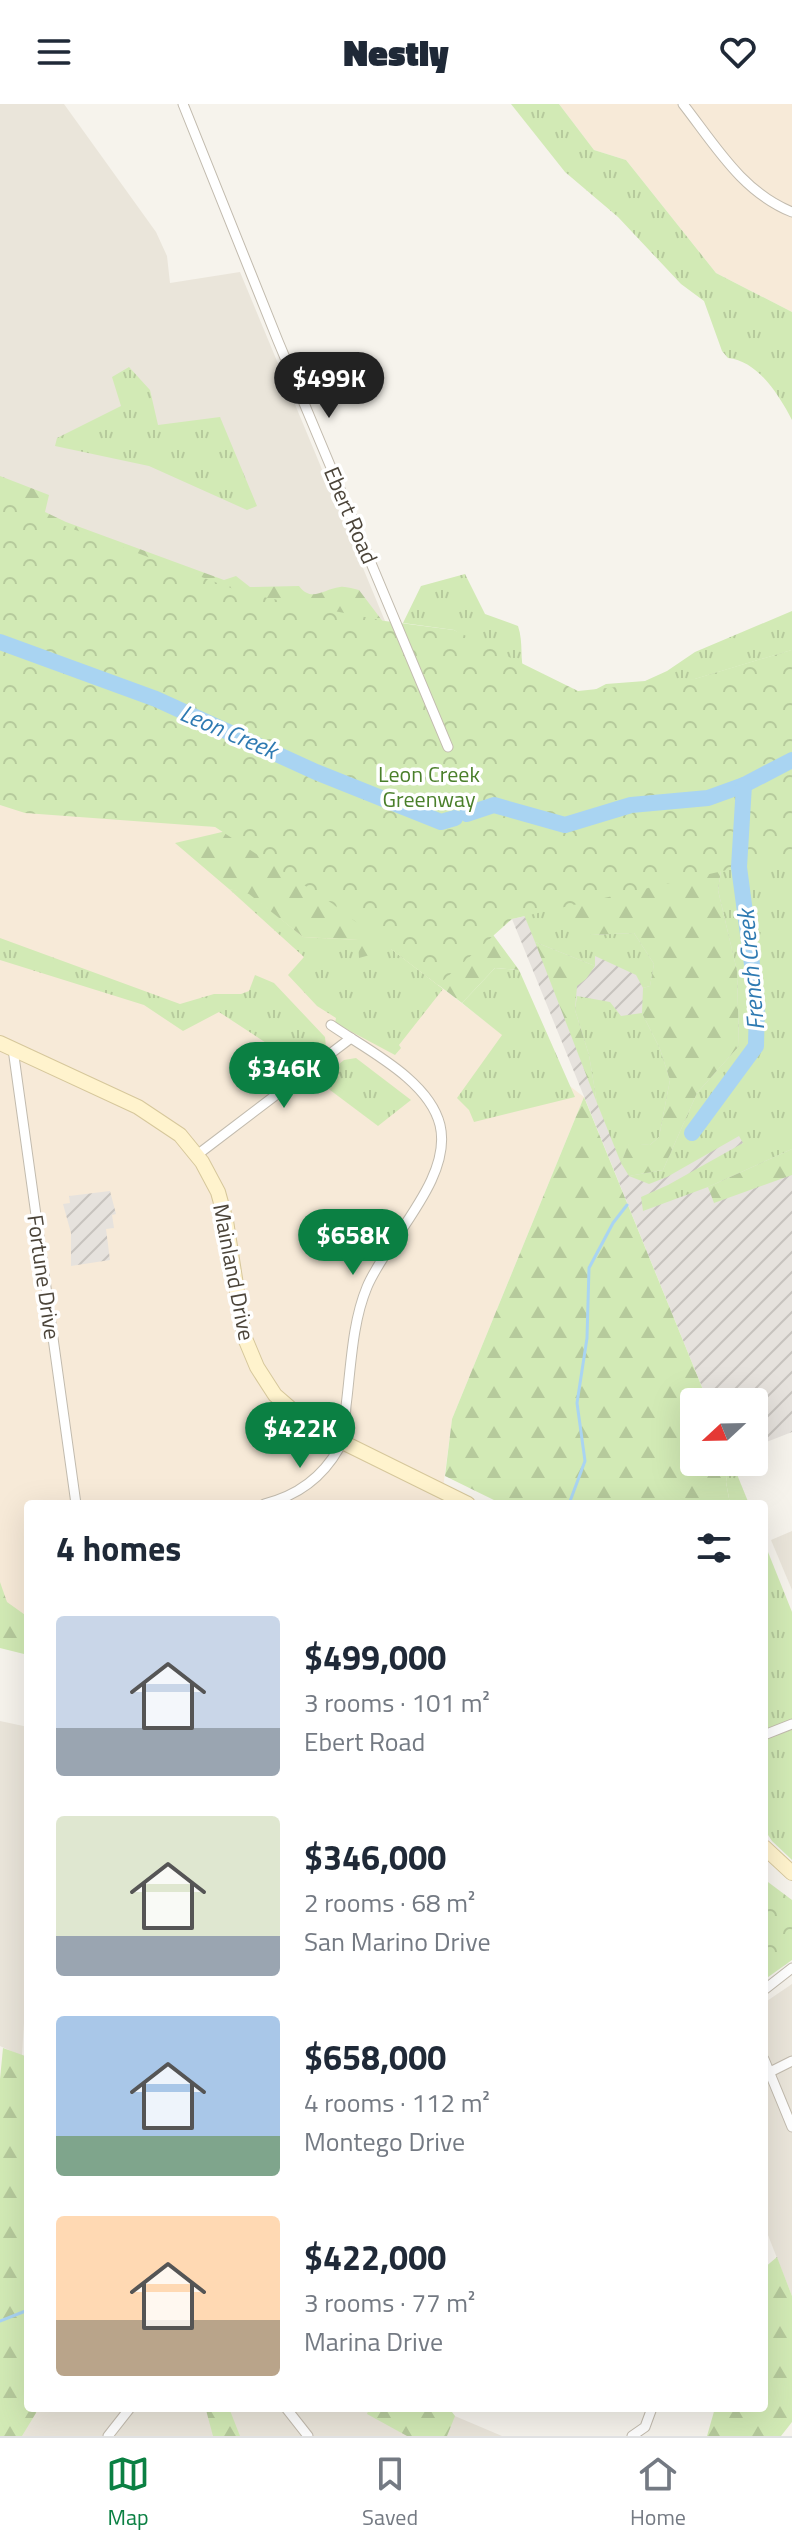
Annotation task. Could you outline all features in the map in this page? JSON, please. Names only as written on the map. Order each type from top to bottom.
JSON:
[{"type":"main road","name":"Mainland Drive","points":[[7,1046],[153,1115],[180,1135],[211,1176],[223,1206],[240,1319],[257,1367],[287,1407],[312,1427],[460,1500]]},
{"type":"main road","points":[[768,1851],[792,1873]]},
{"type":"street","name":"Ebert Road","points":[[183,104],[278,341],[448,747]]},
{"type":"street","points":[[683,104],[746,183],[772,203],[792,212]]},
{"type":"street","points":[[274,1500],[315,1480],[342,1443],[363,1297],[373,1274],[433,1176],[443,1144],[441,1127],[421,1089],[331,1025]]},
{"type":"street","points":[[197,1155],[351,1038]]},
{"type":"street","name":"Fortune Drive","points":[[7,1046],[75,1500]]},
{"type":"street","points":[[768,1733],[792,1724]]},
{"type":"street","points":[[768,1987],[792,1968]]},
{"type":"street","points":[[770,2072],[792,2061]]},
{"type":"street","points":[[768,2068],[792,2127]]},
{"type":"street","points":[[108,2436],[127,2412]]},
{"type":"street","points":[[289,2412],[308,2436]]},
{"type":"street","points":[[632,2436],[645,2427],[651,2412]]},
{"type":"shaded area","points":[[0,104],[64,104],[156,232],[167,256],[170,283],[240,272],[385,621],[247,594],[57,523],[0,492]]},
{"type":"shaded area","points":[[559,104],[792,104],[792,312],[716,273],[626,160],[594,150]]},
{"type":"shaded area","points":[[0,805],[215,827],[330,902],[584,1097],[452,1419],[442,1500],[24,1500],[24,1623],[0,1626]]},
{"type":"shaded area","points":[[792,853],[792,1432],[768,1441],[768,1388],[702,1388],[512,919]]},
{"type":"shaded area","points":[[110,1191],[116,1214],[112,1215],[114,1228],[106,1229],[110,1260],[71,1266],[71,1233],[63,1204],[70,1203],[69,1196]]},
{"type":"shaded area","points":[[792,1531],[792,1590],[771,1540]]},
{"type":"shaded area","points":[[0,1721],[24,1726],[22,2056],[0,2046]]},
{"type":"shaded area","points":[[792,1984],[792,2296],[768,2235],[768,2000]]},
{"type":"shaded area","points":[[0,2407],[24,2407],[24,2412],[445,2412],[502,2436],[0,2436]]},
{"type":"green space","points":[[511,104],[559,104],[594,150],[626,160],[716,273],[792,312],[792,420],[774,390],[758,372],[739,360],[728,358],[722,351],[704,301],[681,284],[618,217],[565,172]]},
{"type":"green space","points":[[129,367],[150,390],[158,425],[220,417],[257,506],[247,510],[149,466],[55,446],[57,438],[121,406],[112,377]]},
{"type":"green space","points":[[0,476],[49,495],[45,512],[66,522],[224,580],[236,576],[250,587],[299,586],[308,594],[340,587],[359,590],[393,635],[477,913],[519,970],[495,968],[462,1003],[391,949],[359,958],[358,940],[303,937],[249,894],[229,889],[175,843],[252,825],[0,620]]},
{"type":"green space","name":"Leon Creek Greenway","points":[[0,492],[57,523],[247,594],[385,621],[454,630],[578,691],[695,679],[792,650],[792,853],[512,919],[438,985],[330,902],[215,827],[25,813],[0,805]]},
{"type":"green space","points":[[465,574],[485,614],[518,626],[525,675],[555,693],[581,697],[606,684],[645,681],[695,652],[792,611],[792,650],[695,679],[573,705],[537,697],[505,663],[454,630],[403,623],[421,586]]},
{"type":"green space","points":[[792,650],[728,824],[718,890],[737,971],[739,1046],[697,1093],[663,1170],[629,1176],[621,1163],[629,1143],[650,1145],[659,1137],[670,1080],[660,1049],[642,1013],[643,988],[650,986],[654,964],[634,933],[591,935],[565,920],[537,697],[695,679]]},
{"type":"green space","points":[[792,765],[792,1149],[708,1187],[643,1211],[641,1197],[743,1143],[739,1136],[649,1184],[629,1176],[663,1170],[697,1093],[739,1046],[737,971],[718,890],[728,824]]},
{"type":"green space","points":[[478,801],[591,935],[634,933],[654,964],[650,986],[643,988],[636,975],[595,956],[595,966],[535,942]]},
{"type":"green space","points":[[229,889],[249,893],[303,937],[359,940],[391,949],[443,989],[399,1045],[401,1048],[395,1055],[335,1023],[336,1018],[317,1006],[288,975],[304,957]]},
{"type":"green space","points":[[0,938],[180,1004],[214,994],[249,991],[255,975],[274,983],[325,1037],[326,1047],[300,1065],[219,1012],[183,1031],[144,1005],[0,960]]},
{"type":"green space","points":[[535,942],[595,966],[577,986],[575,1010],[589,1055],[597,1103]]},
{"type":"green space","points":[[495,968],[519,970],[575,1097],[474,1122],[469,1110],[457,1098],[502,1035],[462,1003]]},
{"type":"green space","points":[[577,996],[610,1002],[621,1016],[642,1013],[660,1049],[670,1080],[659,1137],[650,1145],[629,1144],[621,1163],[597,1103],[589,1055],[575,1010]]},
{"type":"green space","points":[[356,1058],[411,1100],[378,1126],[318,1081],[344,1060]]},
{"type":"green space","points":[[584,1097],[702,1388],[680,1388],[680,1476],[727,1476],[729,1500],[494,1500],[445,1476],[452,1419]]},
{"type":"green space","points":[[792,1149],[792,1175],[714,1203],[708,1187]]},
{"type":"green space","points":[[727,1476],[738,1476],[747,1500],[729,1500]]},
{"type":"green space","points":[[768,1552],[792,1612],[792,1860],[768,1835]]},
{"type":"green space","points":[[0,1582],[7,1602],[24,1614],[24,1654],[0,1648]]},
{"type":"green space","points":[[768,1882],[792,1900],[792,1960],[768,1977]]},
{"type":"green space","points":[[3,2048],[24,2056],[24,2412],[37,2412],[22,2436],[0,2436],[0,2079]]},
{"type":"green space","points":[[777,2257],[792,2296],[792,2422],[781,2436],[707,2436],[714,2412],[768,2412],[768,2265]]},
{"type":"green space","points":[[207,2412],[231,2412],[240,2436],[213,2436]]},
{"type":"green space","points":[[452,2412],[455,2416],[447,2436],[407,2436],[367,2414]]},
{"type":"waterway","name":"Leon Creek","points":[[0,642],[156,699],[316,772],[441,822],[455,818]]},
{"type":"waterway","name":"Leon Creek","points":[[467,814],[494,805],[565,825],[631,805],[708,798],[744,785],[792,760]]},
{"type":"waterway","name":"French Creek","points":[[692,1133],[756,1046],[757,1002],[739,867],[744,785]]},
{"type":"waterway","name":"French Creek","points":[[570,1500],[585,1461],[577,1403],[587,1338],[589,1268],[613,1223],[627,1205]]},
{"type":"waterway","name":"French Creek","points":[[0,2321],[24,2312]]}]
